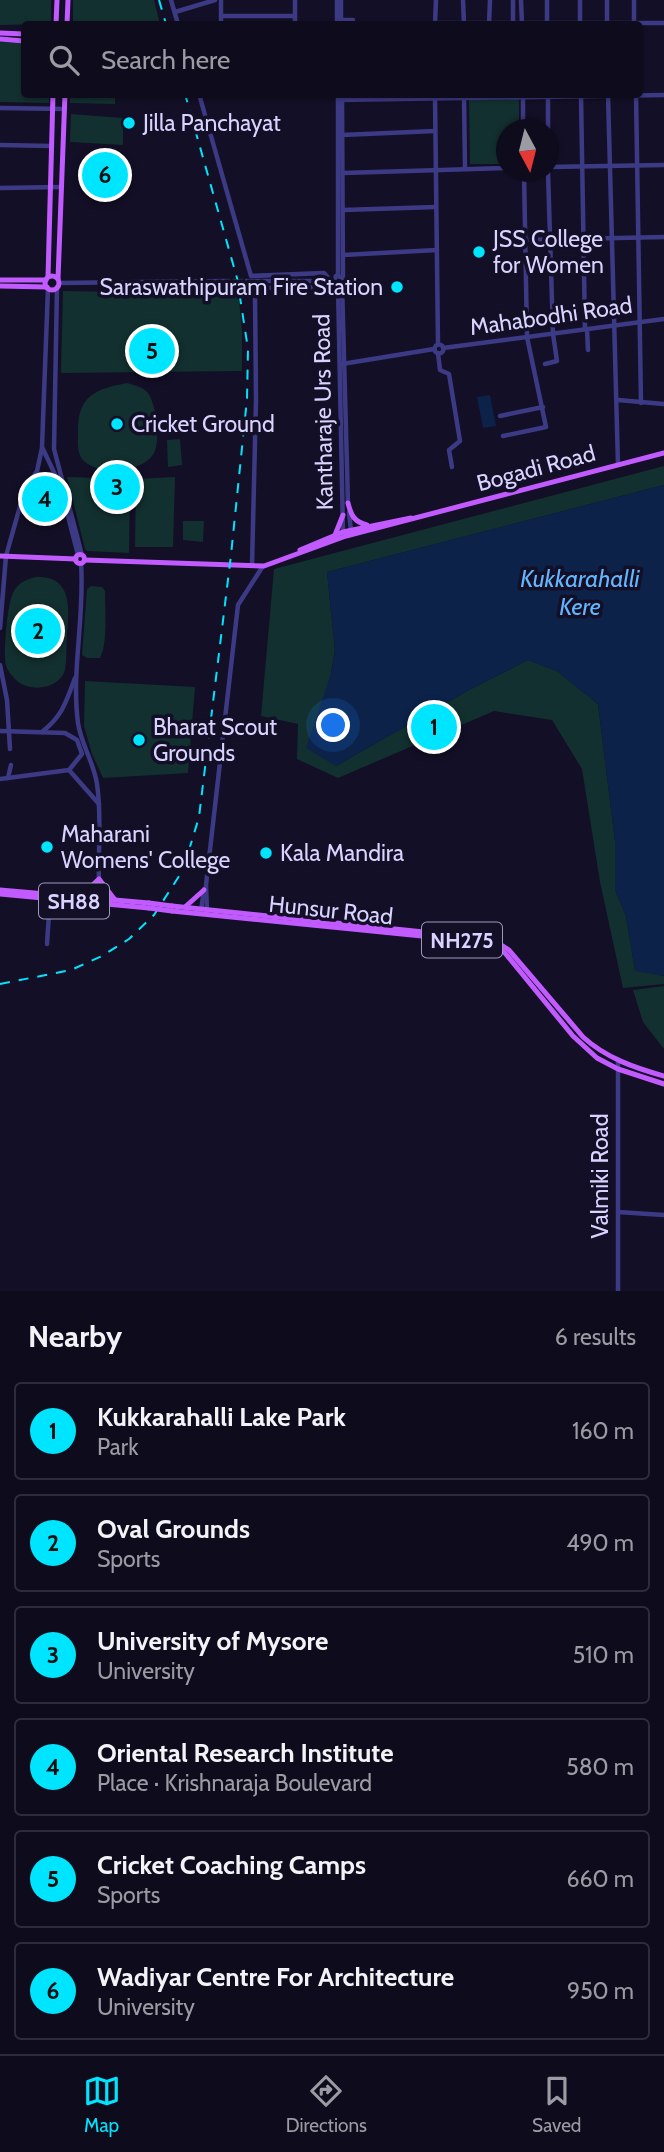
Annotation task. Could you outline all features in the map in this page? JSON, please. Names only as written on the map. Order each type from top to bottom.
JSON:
[{"type":"main road","points":[[56,21],[57,0]]},
{"type":"main road","points":[[67,21],[68,0]]},
{"type":"main road","points":[[0,33],[21,34]]},
{"type":"main road","points":[[0,39],[21,41]]},
{"type":"main road","points":[[53,98],[47,283],[52,290],[58,283],[65,98]]},
{"type":"main road","points":[[47,283],[52,276],[58,283]]},
{"type":"main road","points":[[0,280],[47,283]]},
{"type":"main road","points":[[0,286],[47,283]]},
{"type":"main road","name":"Bogadi Road","points":[[298,552],[307,551],[369,526],[417,517],[664,453]]},
{"type":"main road","points":[[348,503],[355,520],[369,526]]},
{"type":"main road","points":[[335,535],[343,515]]},
{"type":"main road","name":"Bogadi Road","points":[[351,533],[405,523],[417,517]]},
{"type":"main road","name":"Bogadi Road","points":[[264,566],[306,546],[335,535],[344,535]]},
{"type":"main road","points":[[3,556],[264,566]]},
{"type":"main road","points":[[80,897],[99,879],[115,900]]},
{"type":"main road","points":[[185,907],[205,888]]},
{"type":"main road","name":"Hunsur Road","points":[[0,892],[115,900],[482,942],[505,953],[573,1036],[597,1058],[618,1069],[664,1084]]},
{"type":"main road","name":"SH88","points":[[0,892],[149,906]]},
{"type":"main road","points":[[172,908],[185,907],[492,939],[509,950],[596,1049],[618,1060],[664,1076]]},
{"type":"street","points":[[171,0],[177,21]]},
{"type":"street","points":[[175,12],[215,0]]},
{"type":"street","points":[[221,0],[221,21]]},
{"type":"street","points":[[295,0],[295,21]]},
{"type":"street","points":[[339,0],[339,21]]},
{"type":"street","points":[[435,21],[436,0]]},
{"type":"street","points":[[463,0],[464,21]]},
{"type":"street","points":[[489,21],[490,0]]},
{"type":"street","points":[[513,0],[513,21]]},
{"type":"street","points":[[521,0],[522,21]]},
{"type":"street","points":[[547,0],[547,21]]},
{"type":"street","points":[[580,0],[580,21]]},
{"type":"street","points":[[607,0],[607,21]]},
{"type":"street","points":[[634,0],[634,21]]},
{"type":"street","points":[[221,16],[295,16]]},
{"type":"street","points":[[348,21],[353,20]]},
{"type":"street","points":[[643,24],[664,23]]},
{"type":"street","points":[[643,95],[664,94]]},
{"type":"street","points":[[200,98],[251,276],[324,273],[332,281]]},
{"type":"street","points":[[340,98],[340,276]]},
{"type":"street","points":[[340,98],[343,255],[340,276]]},
{"type":"street","points":[[435,98],[437,349],[440,370],[449,374],[460,441],[449,450],[452,467]]},
{"type":"street","points":[[464,98],[465,168]]},
{"type":"street","points":[[523,98],[523,119]]},
{"type":"street","points":[[548,98],[548,119]]},
{"type":"street","points":[[581,98],[588,350]]},
{"type":"street","points":[[608,98],[618,465]]},
{"type":"street","points":[[636,98],[641,403]]},
{"type":"street","points":[[0,108],[65,110]]},
{"type":"street","points":[[342,135],[435,131]]},
{"type":"street","points":[[0,145],[52,146]]},
{"type":"street","points":[[559,168],[664,165]]},
{"type":"street","points":[[340,173],[496,168]]},
{"type":"street","points":[[503,436],[546,426],[527,337],[524,182]]},
{"type":"street","points":[[545,364],[557,363],[553,334],[548,182]]},
{"type":"street","points":[[0,188],[61,187]]},
{"type":"street","points":[[343,210],[436,207]]},
{"type":"street","points":[[526,240],[664,237]]},
{"type":"street","points":[[343,255],[437,250]]},
{"type":"street","points":[[252,566],[256,410],[255,295],[261,288],[327,287],[334,276],[340,276]]},
{"type":"street","name":"Kantharaje Urs Road","points":[[340,276],[345,443],[351,533]]},
{"type":"street","points":[[100,901],[100,805],[94,770],[82,745],[78,725],[76,673],[82,584],[80,558],[68,495],[54,449],[58,283],[226,281]]},
{"type":"street","points":[[247,281],[332,281],[340,284]]},
{"type":"street","points":[[0,628],[3,556],[24,492],[37,471],[42,447],[47,283]]},
{"type":"street","name":"Mahabodhi Road","points":[[437,349],[664,319]]},
{"type":"street","points":[[342,364],[437,349]]},
{"type":"street","points":[[618,400],[664,404]]},
{"type":"street","points":[[500,416],[543,407]]},
{"type":"street","name":"Kantharaje Urs Road","points":[[344,535],[345,443]]},
{"type":"street","points":[[42,447],[61,485],[80,558]]},
{"type":"street","points":[[20,507],[68,510]]},
{"type":"street","points":[[204,911],[238,606],[264,566]]},
{"type":"street","points":[[0,665],[10,731],[10,749]]},
{"type":"street","points":[[42,733],[57,720],[63,710],[76,673]]},
{"type":"street","points":[[0,731],[65,733],[75,737],[82,745],[81,756],[69,770],[0,779]]},
{"type":"street","points":[[8,779],[11,765]]},
{"type":"street","points":[[69,770],[100,805]]},
{"type":"street","points":[[47,944],[50,898]]},
{"type":"street","name":"Valmiki Road","points":[[618,1060],[618,1291]]},
{"type":"street","points":[[618,1212],[664,1215]]},
{"type":"green space","points":[[0,0],[51,0],[51,21],[21,21],[21,25],[0,25]]},
{"type":"green space","points":[[73,0],[154,0],[159,21],[73,21]]},
{"type":"green space","points":[[0,42],[21,43],[21,98],[49,98],[49,103],[0,102]]},
{"type":"green space","points":[[70,98],[115,98],[115,104],[70,103]]},
{"type":"green space","points":[[469,99],[519,99],[519,119],[496,119],[496,164],[470,164]]},
{"type":"green space","points":[[71,114],[123,118],[123,145],[70,142]]},
{"type":"green space","points":[[63,291],[231,294],[239,300],[242,371],[61,373]]},
{"type":"green space","name":"Cricket Ground","points":[[127,383],[147,392],[153,404],[157,440],[154,453],[140,465],[130,468],[108,470],[89,465],[82,459],[78,447],[81,410],[90,396],[106,388]]},
{"type":"green space","points":[[180,439],[182,465],[168,467],[167,440]]},
{"type":"green space","points":[[664,466],[664,485],[327,572],[335,650],[331,673],[336,766],[469,690],[528,660],[557,671],[598,704],[615,841],[615,890],[626,916],[635,970],[664,976],[664,984],[623,988],[600,882],[582,769],[552,720],[494,711],[338,778],[297,759],[298,724],[261,716],[274,569]]},
{"type":"green space","points":[[67,477],[130,479],[129,553],[85,549]]},
{"type":"green space","points":[[175,477],[173,547],[135,547],[136,479]]},
{"type":"green space","points":[[183,521],[204,521],[203,542],[183,540]]},
{"type":"green space","points":[[36,577],[57,582],[63,589],[68,617],[65,670],[62,677],[50,685],[35,688],[21,683],[11,674],[6,666],[5,650],[12,597],[20,584]]},
{"type":"green space","points":[[91,586],[102,587],[105,591],[105,635],[100,658],[87,658],[82,655],[87,589]]},
{"type":"green space","name":"Bharat Scout Grounds","points":[[85,681],[195,687],[188,773],[103,778],[84,726]]},
{"type":"green space","points":[[664,986],[664,1049],[643,1022],[633,990]]},
{"type":"water","points":[[490,395],[496,426],[483,428],[477,397]]},
{"type":"water","name":"Kukkarahalli Kere","points":[[664,485],[664,976],[635,971],[626,916],[615,890],[615,841],[598,704],[557,671],[528,660],[469,690],[336,766],[306,748],[331,673],[335,651],[327,572]]},
{"type":"tunnel","points":[[226,281],[247,281]]},
{"type":"railway","points":[[159,0],[165,21]]},
{"type":"railway","points":[[0,984],[71,970],[102,956],[129,939],[154,915],[183,870],[199,817],[231,555],[247,399],[248,349],[237,278],[186,98]]},
{"type":"place","name":"Jilla Panchayat","points":[[129,123]]},
{"type":"place","name":"Wadiyar Centre For Architecture","points":[[105,175]]},
{"type":"place","name":"JSS College for Women","points":[[479,252]]},
{"type":"place","name":"Saraswathipuram Fire Station","points":[[397,287]]},
{"type":"place","name":"Cricket Coaching Camps","points":[[152,351]]},
{"type":"place","name":"Cricket Ground","points":[[117,424]]},
{"type":"place","name":"University of Mysore","points":[[117,487]]},
{"type":"place","name":"Oriental Research Institute","points":[[45,499]]},
{"type":"place","name":"Oval Grounds","points":[[38,631]]},
{"type":"place","name":"Kukkarahalli Lake Park","points":[[434,727]]},
{"type":"place","name":"Bharat Scout Grounds","points":[[139,740]]},
{"type":"place","name":"Maharani Womens' College","points":[[47,847]]},
{"type":"place","name":"Kala Mandira","points":[[266,853]]}]
